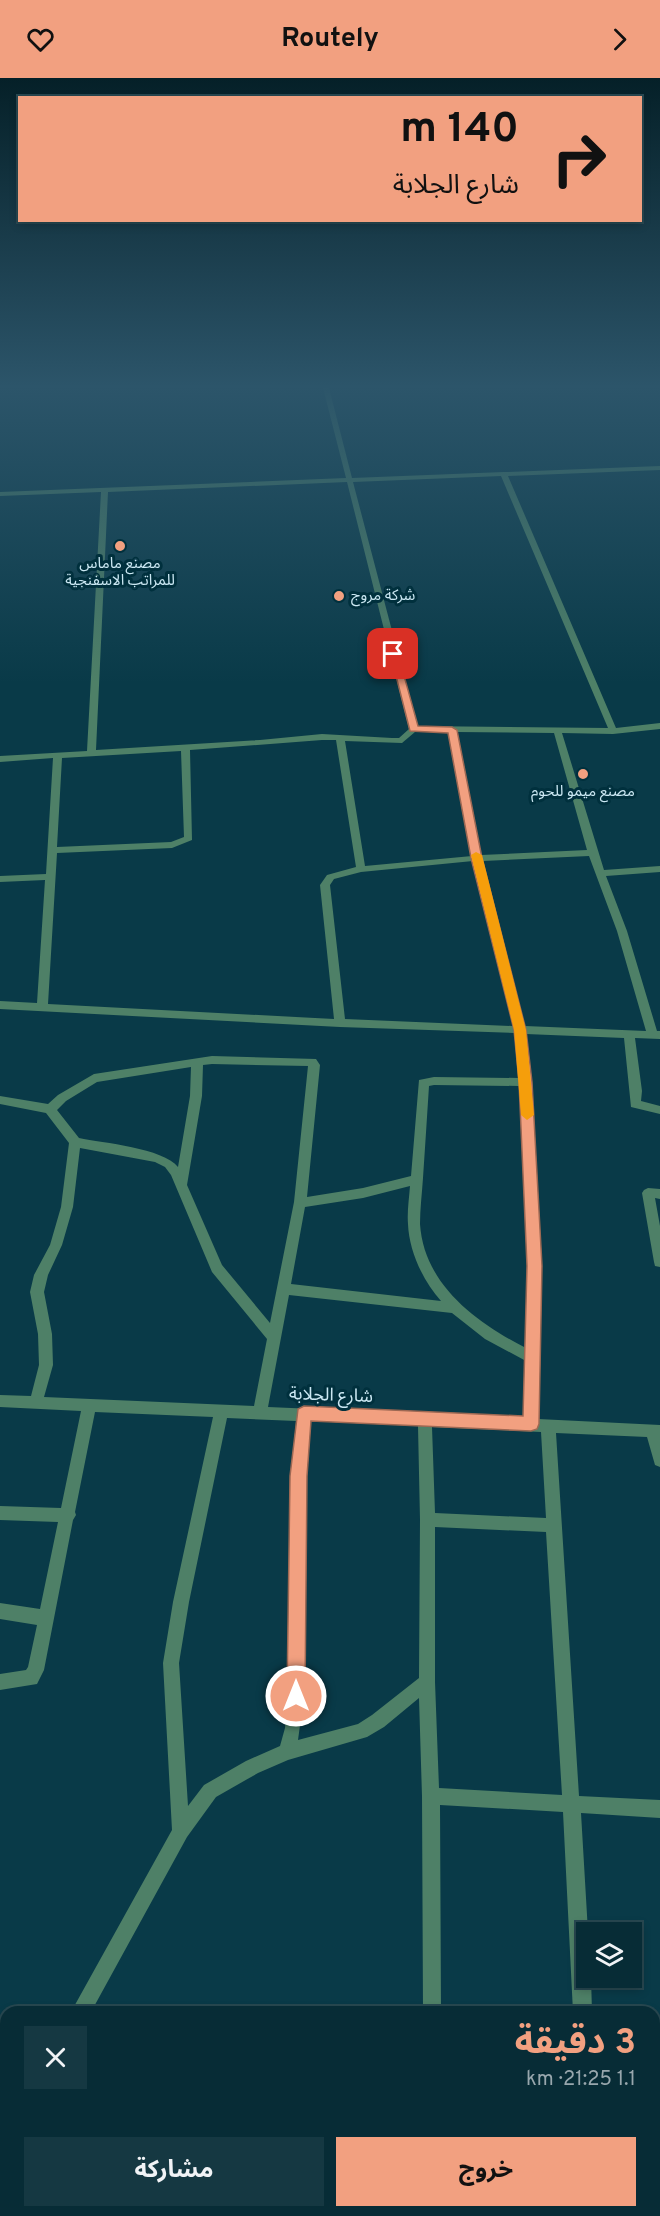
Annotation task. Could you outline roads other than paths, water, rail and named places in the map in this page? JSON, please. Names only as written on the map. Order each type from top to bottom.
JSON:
[{"type":"street","points":[[0,494],[233,484]]},
{"type":"street","points":[[350,484],[413,729]]},
{"type":"street","points":[[508,484],[613,730]]},
{"type":"street","points":[[91,754],[105,489]]},
{"type":"street","points":[[0,759],[322,737],[392,741],[402,740],[413,729],[613,730],[660,726]]},
{"type":"street","points":[[452,730],[477,858],[520,1030],[535,1266],[531,1424]]},
{"type":"street","points":[[0,1005],[340,1023],[657,1035],[593,853],[557,730]]},
{"type":"street","points":[[340,738],[361,868]]},
{"type":"street","points":[[54,850],[172,845],[189,838],[185,747]]},
{"type":"street","points":[[42,1006],[54,850],[58,755]]},
{"type":"street","points":[[340,1023],[325,885],[330,877],[361,868],[477,858],[593,853]]},
{"type":"street","points":[[600,873],[660,869]]},
{"type":"street","points":[[0,879],[51,877]]},
{"type":"street","points":[[629,1034],[636,1091],[635,1104],[660,1110]]},
{"type":"street","points":[[50,1109],[62,1098],[94,1078],[236,1059],[312,1062],[314,1065],[300,1203],[285,1288],[272,1336],[260,1413]]},
{"type":"street","points":[[180,1186],[195,1106],[197,1063]]},
{"type":"street","points":[[525,1082],[434,1080],[423,1083],[414,1226],[416,1246],[423,1265],[455,1308],[481,1330],[532,1358]]},
{"type":"street","points":[[0,1100],[50,1109],[75,1142],[158,1158],[169,1164],[176,1173],[217,1268],[272,1336]]},
{"type":"street","points":[[36,1402],[46,1365],[45,1334],[38,1292],[41,1275],[56,1245],[67,1207],[75,1142]]},
{"type":"street","points":[[300,1203],[363,1193],[416,1180]]},
{"type":"street","points":[[660,1194],[648,1193],[660,1262]]},
{"type":"street","points":[[285,1288],[455,1308]]},
{"type":"street","name":"شارع الجلابة","points":[[0,1401],[656,1430]]},
{"type":"street","points":[[0,1682],[31,1678],[36,1670],[45,1618],[69,1515],[89,1405]]},
{"type":"street","points":[[181,1831],[171,1663],[181,1602],[221,1411]]},
{"type":"street","points":[[287,1752],[293,1728],[296,1696],[298,1476],[304,1414]]},
{"type":"street","points":[[425,1419],[428,1520],[427,1682],[432,2006]]},
{"type":"street","points":[[548,1425],[573,1804],[583,2006]]},
{"type":"street","points":[[656,1430],[660,1460]]},
{"type":"street","points":[[0,1513],[69,1515]]},
{"type":"street","points":[[428,1520],[554,1525]]},
{"type":"street","points":[[0,1611],[45,1618]]},
{"type":"street","points":[[83,2006],[181,1831],[210,1791],[252,1767],[287,1752],[361,1731],[378,1721],[427,1682]]},
{"type":"street","points":[[430,1796],[660,1809]]},
{"type":"place","name":"مصنع ماماس للمراتب الاسفنجية","points":[[120,546]]},
{"type":"place","name":"شركة مروج","points":[[339,596]]},
{"type":"place","name":"مصنع ميمو للحوم","points":[[583,774]]}]
